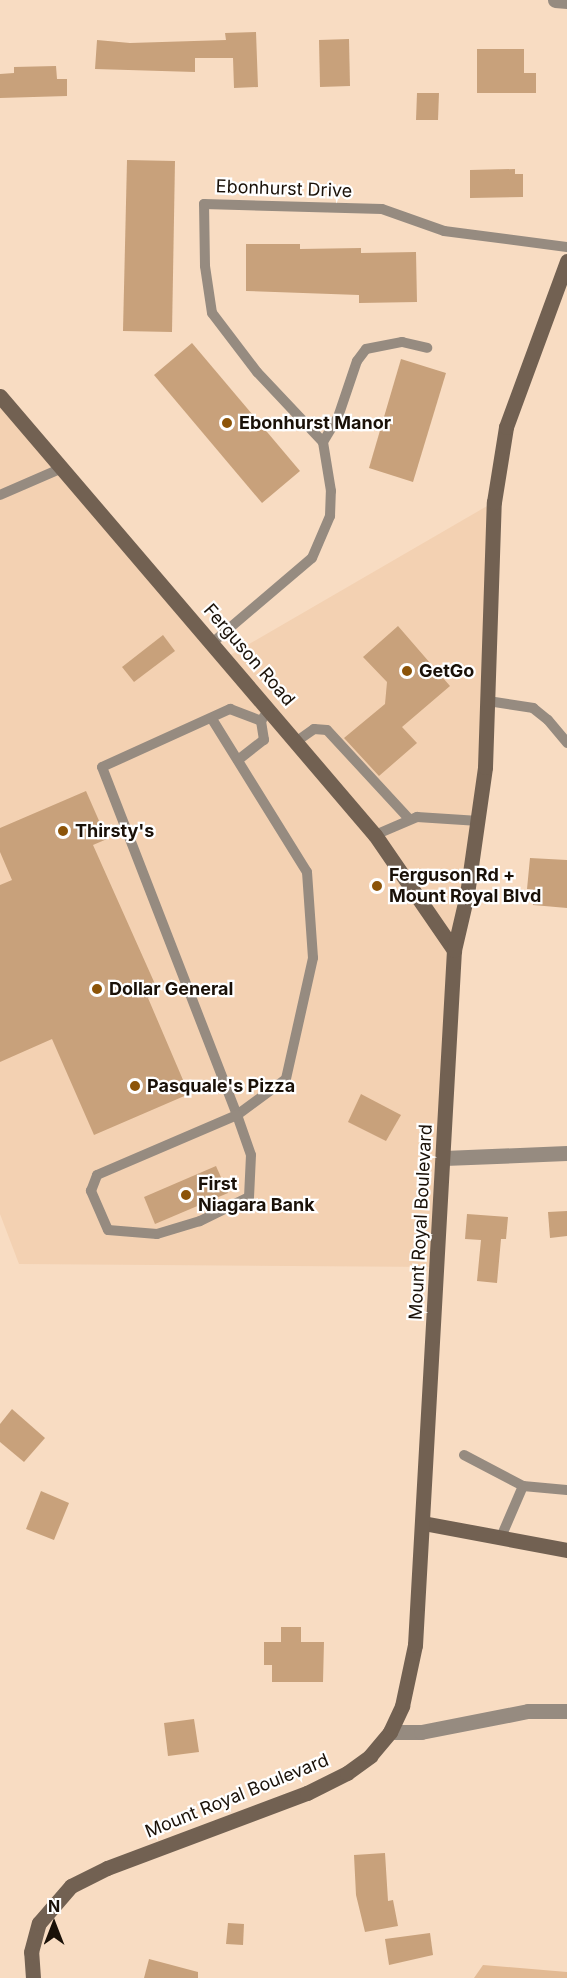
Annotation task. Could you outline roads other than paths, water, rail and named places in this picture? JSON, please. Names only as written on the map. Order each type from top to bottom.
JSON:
[{"type":"main road","name":"Mount Royal Boulevard","points":[[33,1978],[31,1952],[39,1923],[71,1886],[107,1868],[308,1793],[347,1773],[370,1756],[390,1732],[402,1706],[415,1645],[433,1374],[454,950],[479,821],[488,701],[494,502],[499,459],[524,376],[567,261]]},
{"type":"main road","name":"Ferguson Road","points":[[0,396],[213,643],[265,715],[297,741],[375,835],[454,950]]},
{"type":"main road","points":[[423,1523],[567,1550]]},
{"type":"street","points":[[555,0],[567,1]]},
{"type":"street","points":[[444,1158],[567,1153]]},
{"type":"street","points":[[390,1732],[421,1732],[518,1712],[567,1711]]},
{"type":"lane","name":"Ebonhurst Drive","points":[[323,441],[257,372],[212,313],[205,266],[204,204],[382,209],[444,231],[567,247]]},
{"type":"lane","points":[[213,643],[299,572],[318,547],[330,508],[323,441],[338,417],[357,361],[366,349],[402,342],[427,348]]},
{"type":"lane","points":[[0,495],[62,468]]},
{"type":"lane","points":[[488,701],[533,708],[567,743]]},
{"type":"lane","points":[[212,719],[237,760],[307,872],[313,958],[286,1079],[237,1115],[97,1175],[91,1191],[108,1230],[157,1234],[200,1221],[249,1197],[251,1155],[237,1115],[102,767],[230,710],[265,715],[264,740],[237,760]]},
{"type":"lane","points":[[297,741],[314,729],[327,730],[409,819]]},
{"type":"lane","points":[[375,835],[409,819],[449,816],[479,821]]},
{"type":"lane","points":[[464,1455],[523,1486],[567,1490]]},
{"type":"lane","points":[[501,1537],[523,1486]]},
{"type":"place","name":"Ebonhurst Manor","points":[[227,423]]},
{"type":"place","name":"GetGo","points":[[407,671]]},
{"type":"place","name":"Thirsty's","points":[[63,831]]},
{"type":"place","name":"Ferguson Rd + Mount Royal Blvd","points":[[377,886]]},
{"type":"place","name":"Dollar General","points":[[97,989]]},
{"type":"place","name":"Pasquale's Pizza","points":[[135,1086]]},
{"type":"place","name":"First Niagara Bank","points":[[186,1195]]}]
